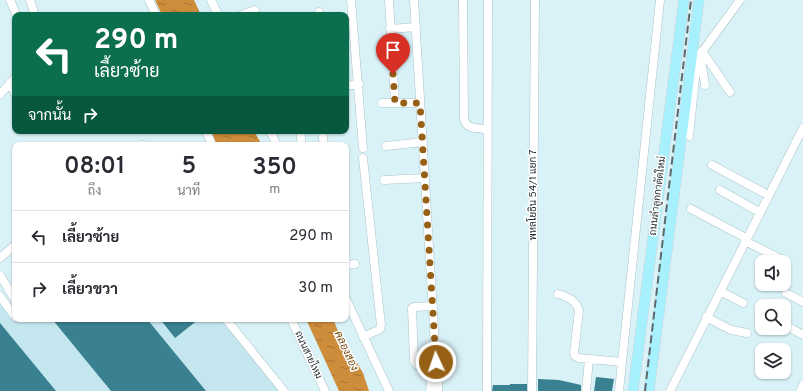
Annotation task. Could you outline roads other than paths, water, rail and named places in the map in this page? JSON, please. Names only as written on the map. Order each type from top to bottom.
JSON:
[{"type":"main road","name":"ถนนลำลูกกาตัดใหม่","points":[[633,391],[684,0]]},
{"type":"main road","name":"ถนนลำลูกกาตัดใหม่","points":[[649,391],[699,0]]},
{"type":"street","points":[[10,0],[15,12]]},
{"type":"street","points":[[30,0],[35,12]]},
{"type":"street","points":[[149,0],[155,12]]},
{"type":"street","points":[[211,0],[217,12]]},
{"type":"street","points":[[350,0],[364,148]]},
{"type":"street","points":[[390,0],[390,29],[395,103]]},
{"type":"street","points":[[414,0],[438,391]]},
{"type":"street","points":[[463,0],[464,119],[465,124],[470,127],[487,129]]},
{"type":"street","points":[[487,391],[488,0]]},
{"type":"street","name":"พหลโยธิน 54/1 แยก 7","points":[[532,391],[535,0]]},
{"type":"street","points":[[619,391],[660,0]]},
{"type":"street","points":[[689,136],[696,61],[739,0]]},
{"type":"street","points":[[249,12],[255,10]]},
{"type":"street","points":[[390,29],[416,27]]},
{"type":"street","points":[[701,52],[705,85]]},
{"type":"street","points":[[701,52],[730,92]]},
{"type":"street","points":[[0,94],[12,81]]},
{"type":"street","points":[[349,86],[359,84]]},
{"type":"street","points":[[382,103],[420,103]]},
{"type":"street","points":[[670,391],[759,212],[801,137],[803,128]]},
{"type":"street","points":[[386,146],[422,142]]},
{"type":"street","points":[[363,337],[380,329],[381,325],[364,158]]},
{"type":"street","points":[[712,165],[768,195]]},
{"type":"street","points":[[384,180],[425,178]]},
{"type":"street","points":[[720,190],[759,212]]},
{"type":"street","points":[[691,209],[774,255]]},
{"type":"street","points":[[0,258],[12,248]]},
{"type":"street","points":[[349,265],[355,264]]},
{"type":"street","points":[[0,275],[12,295]]},
{"type":"street","points":[[720,291],[743,303]]},
{"type":"street","points":[[786,292],[803,302]]},
{"type":"street","points":[[558,294],[573,300],[578,306],[579,310],[574,353],[575,356],[579,358],[622,362]]},
{"type":"street","points":[[0,296],[12,313]]},
{"type":"street","points":[[349,306],[389,391]]},
{"type":"street","points":[[433,306],[414,306],[411,310],[414,361],[417,365],[436,365]]},
{"type":"street","points":[[706,317],[731,330],[747,334]]},
{"type":"street","points":[[228,322],[284,391]]},
{"type":"street","name":"ถนนสายไหม","points":[[293,322],[325,391]]},
{"type":"street","points":[[792,329],[803,336]]},
{"type":"street","points":[[586,391],[589,359]]},
{"type":"street","points":[[430,391],[432,373],[436,365]]},
{"type":"street","points":[[800,391],[803,385]]},
{"type":"water","points":[[155,0],[194,0],[200,12],[161,12]]},
{"type":"water","points":[[212,134],[256,134],[260,142],[216,142]]},
{"type":"water","name":"คลองสอง","points":[[307,322],[334,322],[363,373],[369,391],[339,391]]},
{"type":"railway","points":[[645,391],[691,0]]}]
